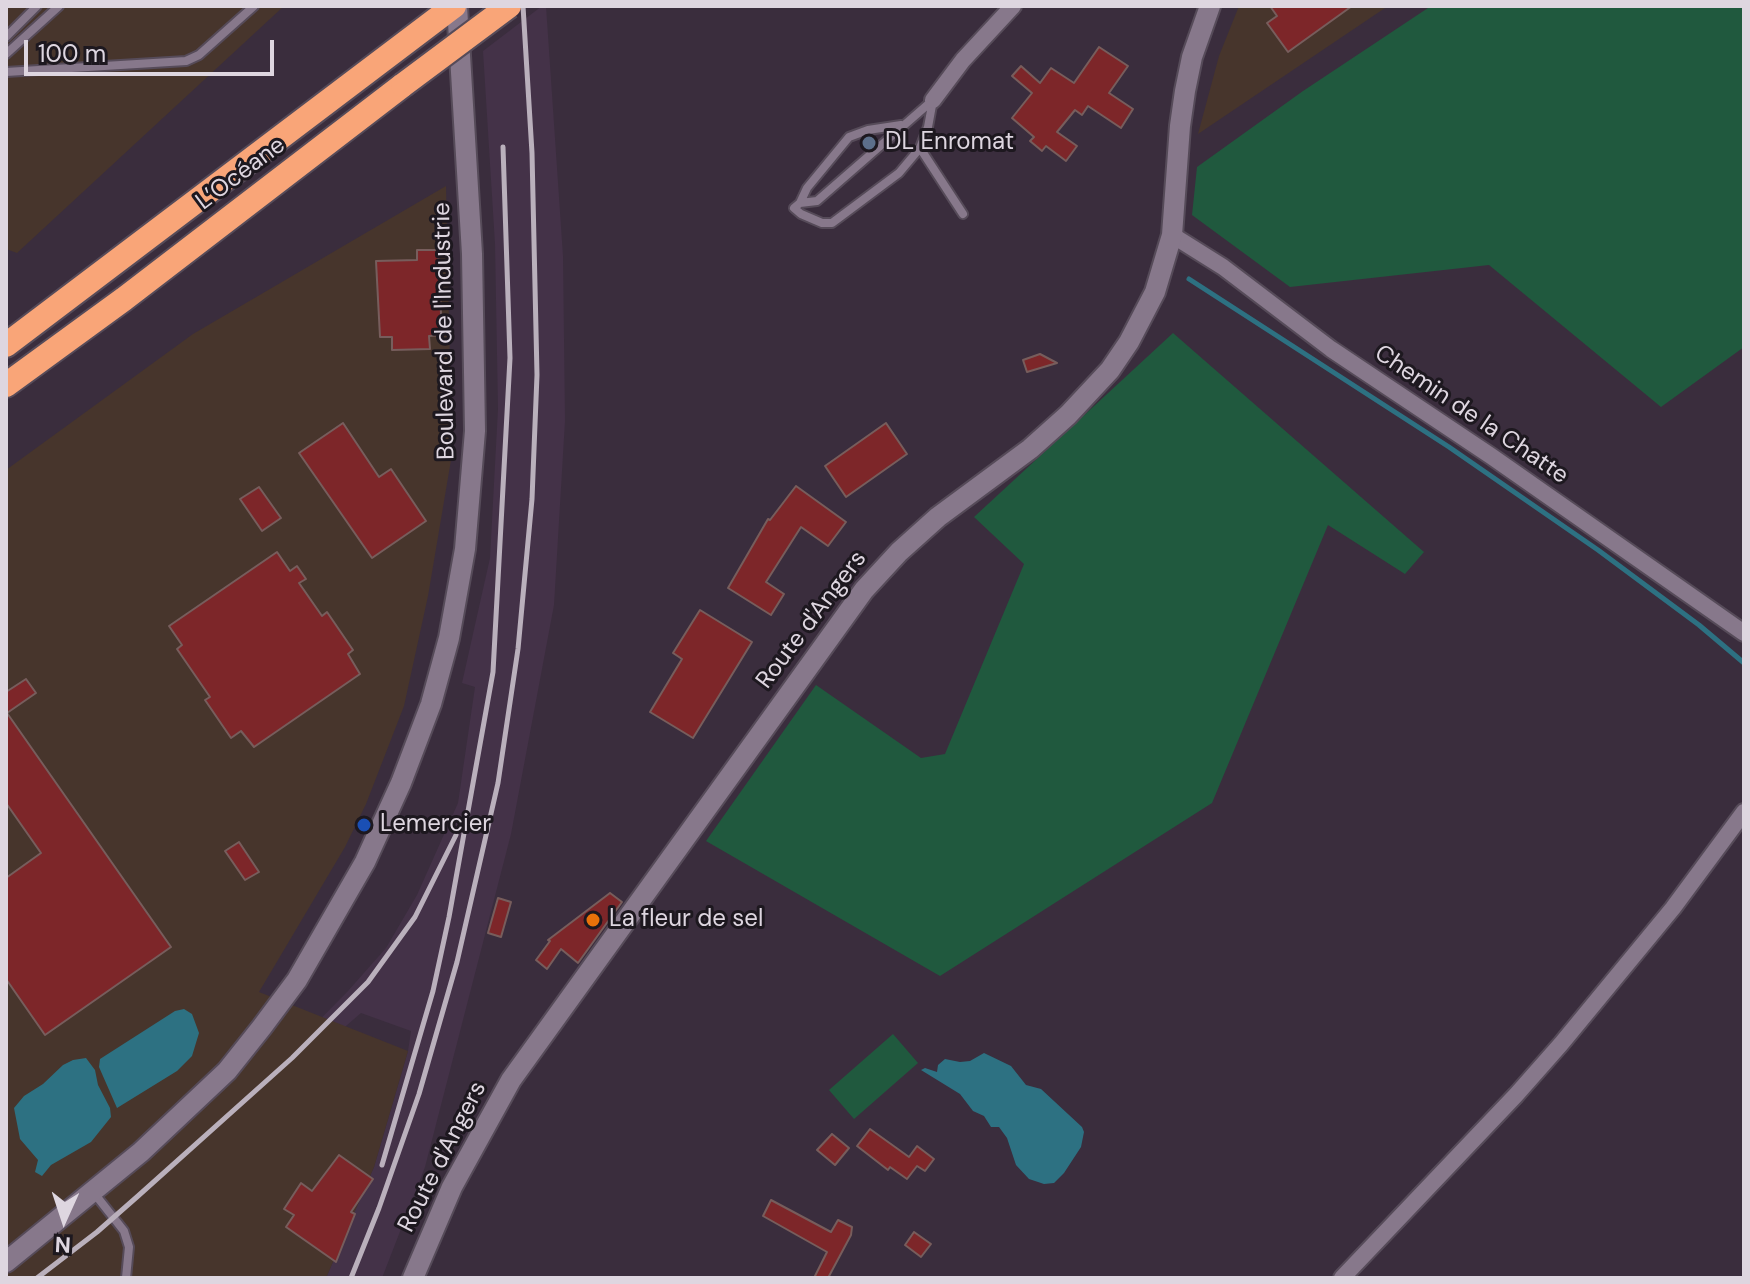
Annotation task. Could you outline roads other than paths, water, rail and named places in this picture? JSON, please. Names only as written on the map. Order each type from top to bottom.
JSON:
[{"type":"highway","name":"L’Océane","points":[[6,345],[456,6]]},
{"type":"highway","name":"L’Océane","points":[[6,385],[509,6]]},
{"type":"street","name":"Boulevard de l'Industrie","points":[[6,1262],[94,1193],[227,1071],[297,980],[365,862],[401,783],[431,704],[449,638],[465,549],[475,431],[472,254],[456,6]]},
{"type":"street","points":[[933,100],[963,60],[1013,6]]},
{"type":"street","name":"Route d'Angers","points":[[413,1278],[459,1173],[511,1080],[864,590],[899,552],[938,517],[1039,440],[1092,391],[1129,342],[1155,292],[1172,235],[1185,91],[1192,57],[1210,6]]},
{"type":"street","name":"Chemin de la Chatte","points":[[1172,235],[1223,267],[1331,349],[1491,456],[1744,633]]},
{"type":"street","points":[[1342,1278],[1561,1044],[1673,908],[1744,812]]},
{"type":"lane","points":[[6,37],[37,6]]},
{"type":"lane","points":[[59,6],[8,54],[8,72],[186,61],[199,55],[254,6]]},
{"type":"lane","points":[[797,205],[817,201],[933,100]]},
{"type":"lane","points":[[797,205],[801,214],[822,223],[832,223],[899,173],[920,148],[933,100]]},
{"type":"lane","points":[[797,205],[849,137],[902,124]]},
{"type":"lane","points":[[920,148],[963,214]]},
{"type":"lane","points":[[94,1193],[124,1231],[129,1247],[126,1278]]},
{"type":"water","points":[[184,1009],[192,1014],[199,1033],[192,1056],[177,1071],[117,1108],[99,1067],[100,1059],[175,1011]]},
{"type":"water","points":[[984,1053],[1011,1066],[1026,1085],[1041,1089],[1082,1127],[1081,1147],[1054,1183],[1044,1184],[1029,1179],[1016,1165],[1007,1138],[999,1127],[991,1127],[984,1116],[973,1111],[960,1094],[921,1070],[925,1068],[937,1072],[938,1065],[945,1059],[970,1061]]},
{"type":"water","points":[[86,1058],[95,1070],[111,1117],[91,1142],[51,1165],[42,1176],[35,1172],[38,1160],[20,1139],[14,1108],[24,1096],[43,1084],[63,1065]]},
{"type":"waterway","points":[[1189,279],[1449,447],[1598,550],[1699,625],[1744,663]]},
{"type":"railway","points":[[351,1278],[419,1094],[457,962],[498,783],[518,649],[532,499],[537,375],[532,153],[523,6]]},
{"type":"railway","points":[[382,1165],[433,991],[493,672],[510,358],[503,147]]},
{"type":"railway","points":[[37,1278],[138,1196],[292,1058],[368,982],[415,917],[456,835]]},
{"type":"place","name":"DL Enromat","points":[[869,143]]},
{"type":"place","name":"Lemercier","points":[[364,825]]},
{"type":"place","name":"La fleur de sel","points":[[593,920]]}]
